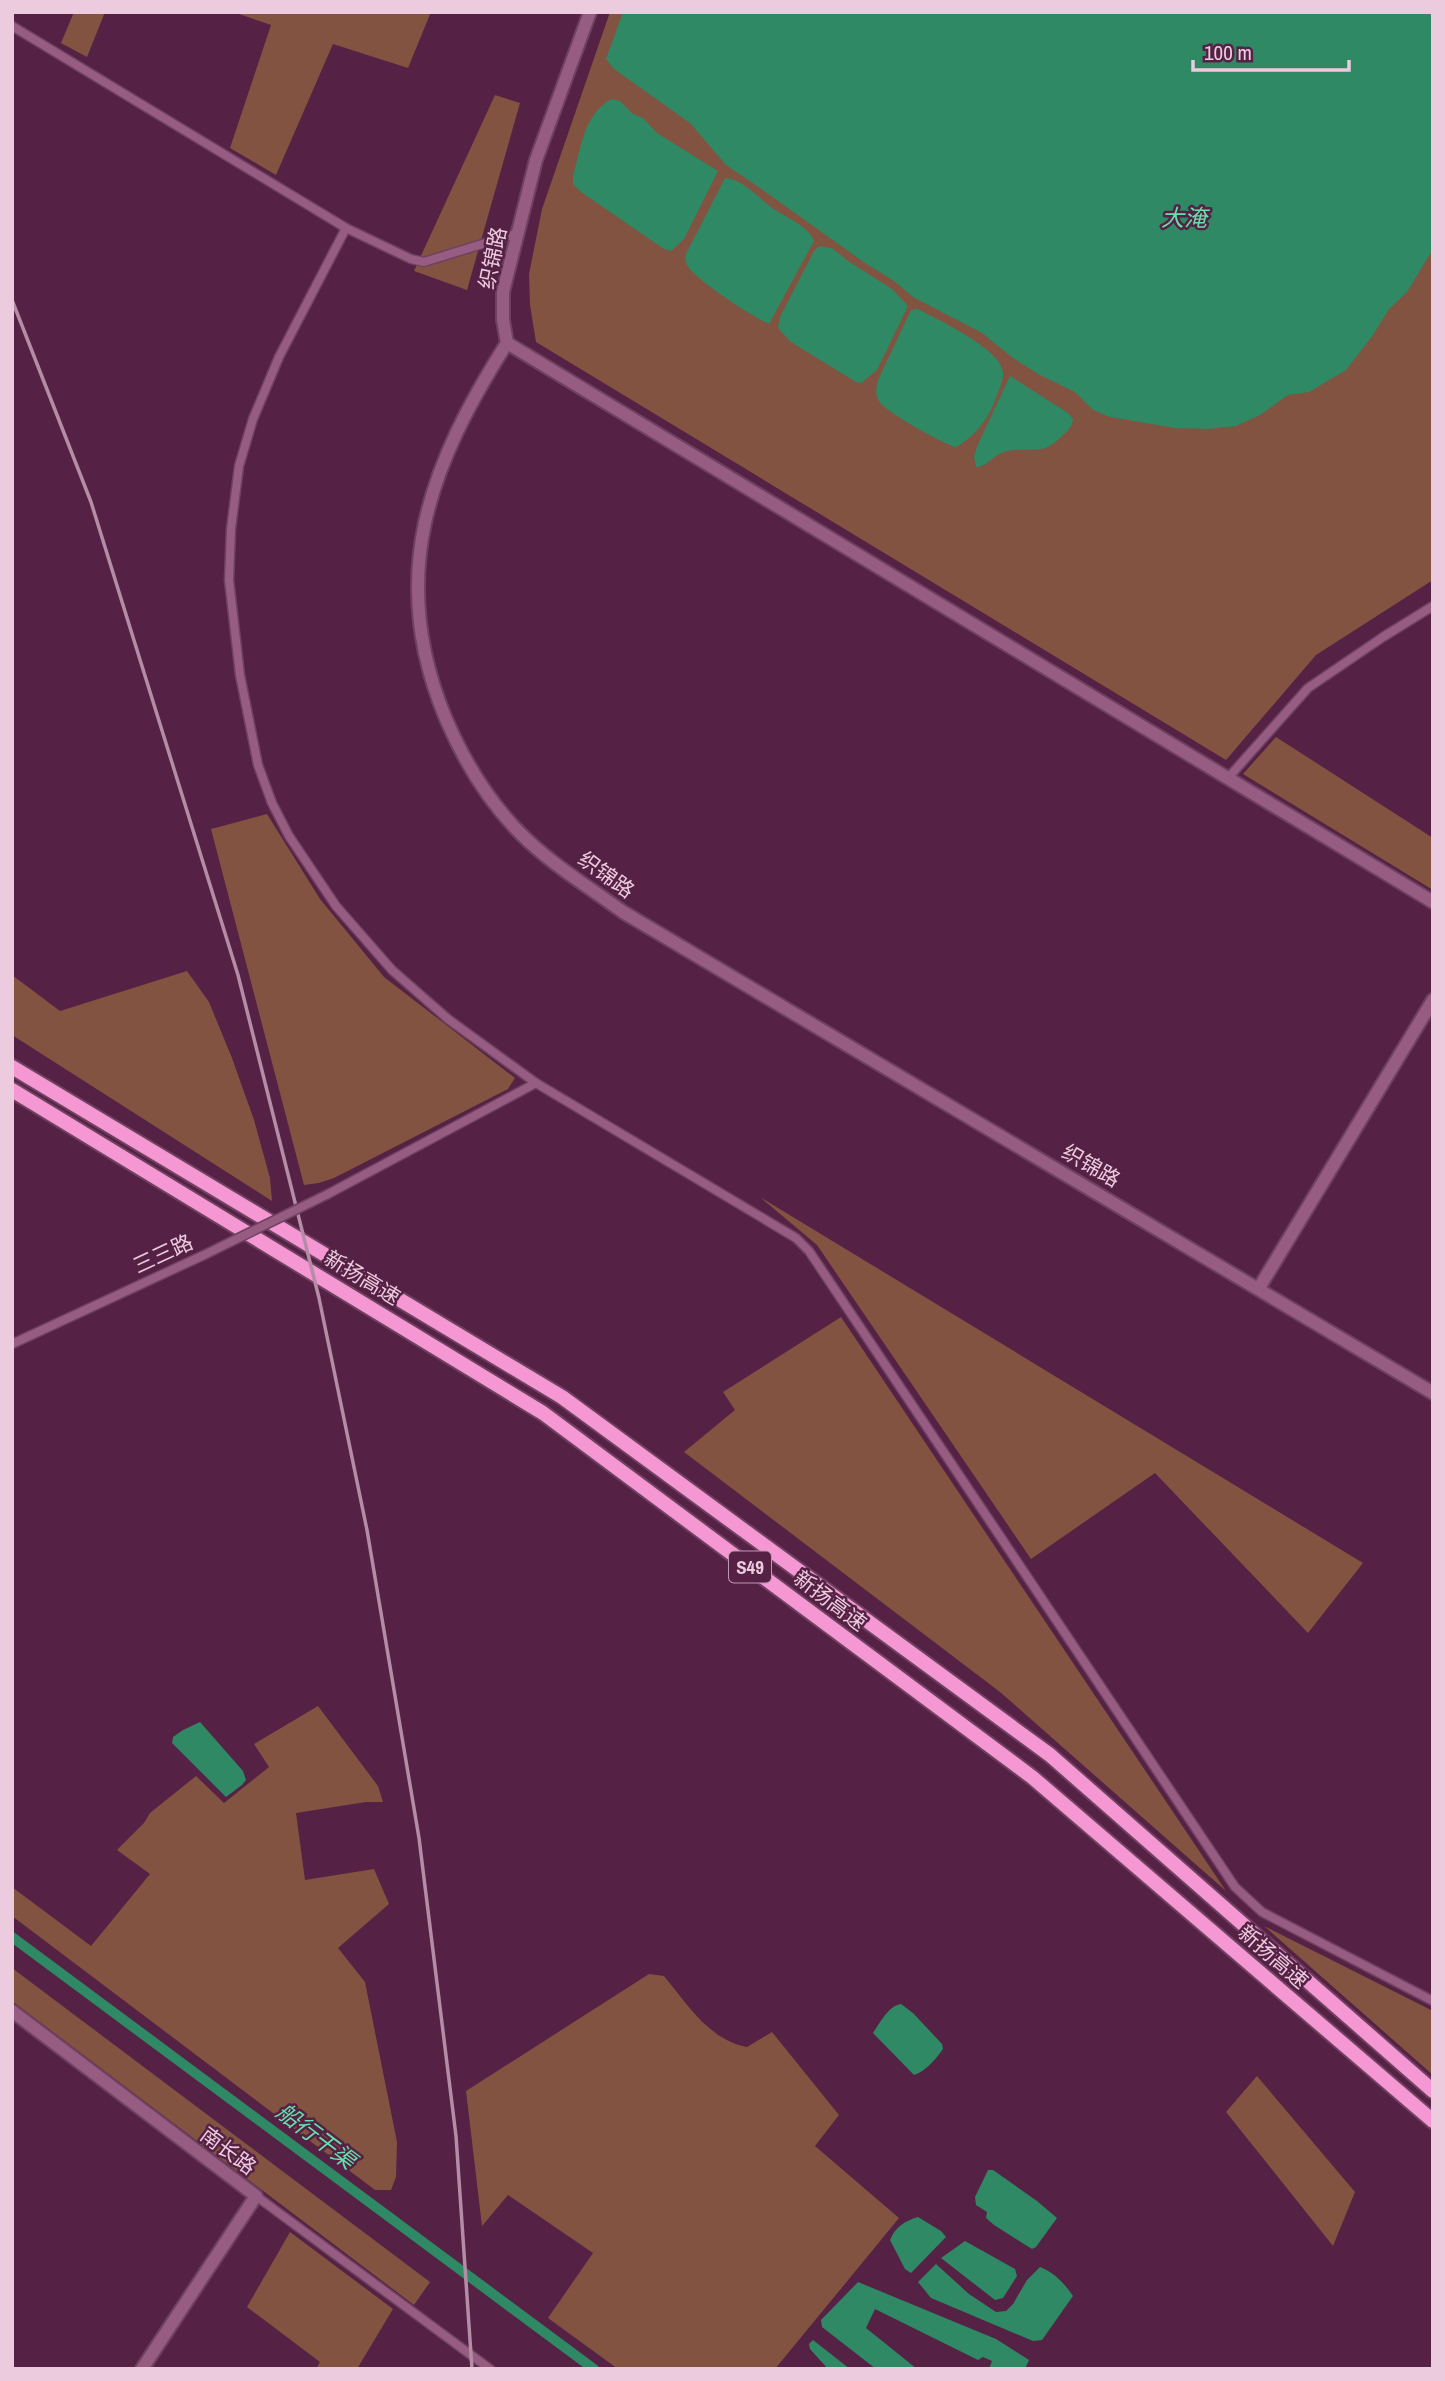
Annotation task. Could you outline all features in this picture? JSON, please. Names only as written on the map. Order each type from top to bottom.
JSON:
[{"type":"highway","name":"新扬高速","points":[[12,1067],[562,1397],[1050,1755],[1433,2091]]},
{"type":"highway","name":"新扬高速","points":[[12,1090],[543,1413],[1032,1777],[1433,2121]]},
{"type":"street","name":"织锦路","points":[[590,12],[536,160],[503,292],[503,320],[508,343],[466,414],[440,471],[422,534],[417,580],[420,636],[433,688],[458,747],[489,796],[536,848],[623,912],[1433,1393]]},
{"type":"street","points":[[12,26],[346,228],[411,259],[424,262],[518,233]]},
{"type":"street","points":[[346,228],[279,357],[253,419],[239,466],[230,529],[229,580],[240,675],[258,765],[272,803],[289,836],[336,906],[392,970],[448,1019],[536,1083],[796,1238],[817,1263],[1235,1887],[1262,1912],[1433,2001]]},
{"type":"street","points":[[508,343],[1433,902]]},
{"type":"street","points":[[1228,778],[1308,688],[1433,606]]},
{"type":"street","points":[[1259,1288],[1433,1000]]},
{"type":"street","name":"三三路","points":[[12,1344],[328,1194],[536,1083]]},
{"type":"street","name":"南长路","points":[[12,2011],[256,2196],[142,2369]]},
{"type":"street","points":[[256,2196],[490,2369]]},
{"type":"shaded area","points":[[74,12],[105,12],[87,57],[61,43]]},
{"type":"shaded area","points":[[233,12],[431,12],[408,68],[333,44],[276,175],[230,148],[271,25]]},
{"type":"shaded area","points":[[610,12],[1433,12],[1433,580],[1316,655],[1226,760],[536,342],[530,305],[529,274],[542,209]]},
{"type":"shaded area","points":[[495,95],[520,103],[467,290],[414,271]]},
{"type":"shaded area","points":[[1276,737],[1433,838],[1433,890],[1243,774]]},
{"type":"shaded area","points":[[267,814],[320,899],[384,977],[515,1078],[508,1089],[334,1178],[304,1185],[211,829]]},
{"type":"shaded area","points":[[187,971],[209,1002],[232,1058],[254,1120],[270,1178],[272,1201],[12,1035],[12,975],[60,1011]]},
{"type":"shaded area","points":[[760,1197],[1363,1563],[1308,1633],[1155,1473],[1031,1559],[817,1245]]},
{"type":"shaded area","points":[[841,1317],[1226,1891],[1000,1692],[684,1452],[735,1410],[723,1392]]},
{"type":"shaded area","points":[[318,1706],[378,1786],[383,1802],[366,1802],[296,1813],[305,1880],[374,1869],[389,1904],[338,1948],[365,1982],[397,2142],[396,2177],[391,2190],[375,2190],[12,1916],[12,1887],[91,1946],[150,1874],[117,1850],[144,1823],[150,1813],[196,1776],[224,1803],[269,1767],[254,1744]]},
{"type":"shaded area","points":[[1264,1926],[1433,2011],[1433,2075]]},
{"type":"shaded area","points":[[12,1968],[430,2282],[414,2305],[12,2001]]},
{"type":"shaded area","points":[[649,1974],[664,1976],[710,2029],[733,2043],[747,2047],[772,2032],[839,2115],[815,2146],[899,2218],[775,2369],[618,2369],[548,2318],[593,2253],[508,2195],[482,2226],[466,2091]]},
{"type":"shaded area","points":[[1257,2076],[1355,2192],[1333,2246],[1226,2112]]},
{"type":"shaded area","points":[[290,2232],[393,2309],[357,2369],[316,2369],[320,2362],[247,2307]]},
{"type":"water","name":"大淹","points":[[623,12],[1433,12],[1433,249],[1407,292],[1389,309],[1346,370],[1309,392],[1288,395],[1260,415],[1236,426],[1175,428],[1110,417],[1093,410],[1075,392],[1013,358],[982,333],[913,297],[894,281],[726,165],[690,123],[614,69],[606,59]]},
{"type":"water","points":[[612,99],[620,101],[633,114],[643,118],[657,133],[718,171],[684,239],[671,251],[664,249],[573,184],[581,143],[589,122],[603,105]]},
{"type":"water","points":[[725,178],[744,185],[771,207],[807,230],[814,241],[769,324],[712,288],[692,271],[686,262],[686,254]]},
{"type":"water","points":[[819,246],[832,248],[892,289],[908,306],[877,370],[861,383],[791,342],[778,328],[780,317]]},
{"type":"water","points":[[918,309],[980,344],[999,363],[1003,372],[1000,388],[988,416],[974,434],[956,447],[902,419],[883,406],[877,396],[878,380],[911,310]]},
{"type":"water","points":[[1010,376],[1068,413],[1073,419],[1072,425],[1047,447],[1004,452],[976,467],[974,456],[978,444]]},
{"type":"water","points":[[200,1722],[243,1771],[246,1780],[226,1797],[172,1743],[173,1737]]},
{"type":"water","points":[[901,2004],[942,2044],[943,2049],[927,2068],[914,2075],[873,2033],[888,2011]]},
{"type":"water","points":[[988,2170],[993,2170],[1057,2218],[1036,2247],[1032,2249],[994,2225],[986,2218],[987,2212],[976,2205],[975,2197]]},
{"type":"water","points":[[918,2217],[946,2237],[911,2273],[905,2269],[890,2240],[901,2225]]},
{"type":"water","points":[[965,2241],[1015,2269],[1017,2276],[1003,2298],[995,2300],[941,2258]]},
{"type":"water","points":[[936,2264],[969,2294],[996,2312],[1006,2311],[1013,2304],[1027,2280],[1040,2267],[1059,2279],[1073,2296],[1042,2340],[1033,2341],[931,2298],[918,2282]]},
{"type":"water","points":[[858,2282],[996,2339],[1029,2360],[1025,2369],[989,2369],[992,2361],[983,2357],[978,2360],[875,2309],[866,2328],[917,2369],[876,2369],[822,2327],[821,2320]]},
{"type":"water","points":[[813,2340],[850,2369],[828,2369],[810,2349],[809,2344]]},
{"type":"waterway","name":"船行干渠","points":[[12,1937],[594,2369]]},
{"type":"railway","points":[[12,300],[91,502],[238,975],[319,1298],[367,1530],[419,1838],[456,2136],[472,2369]]}]
